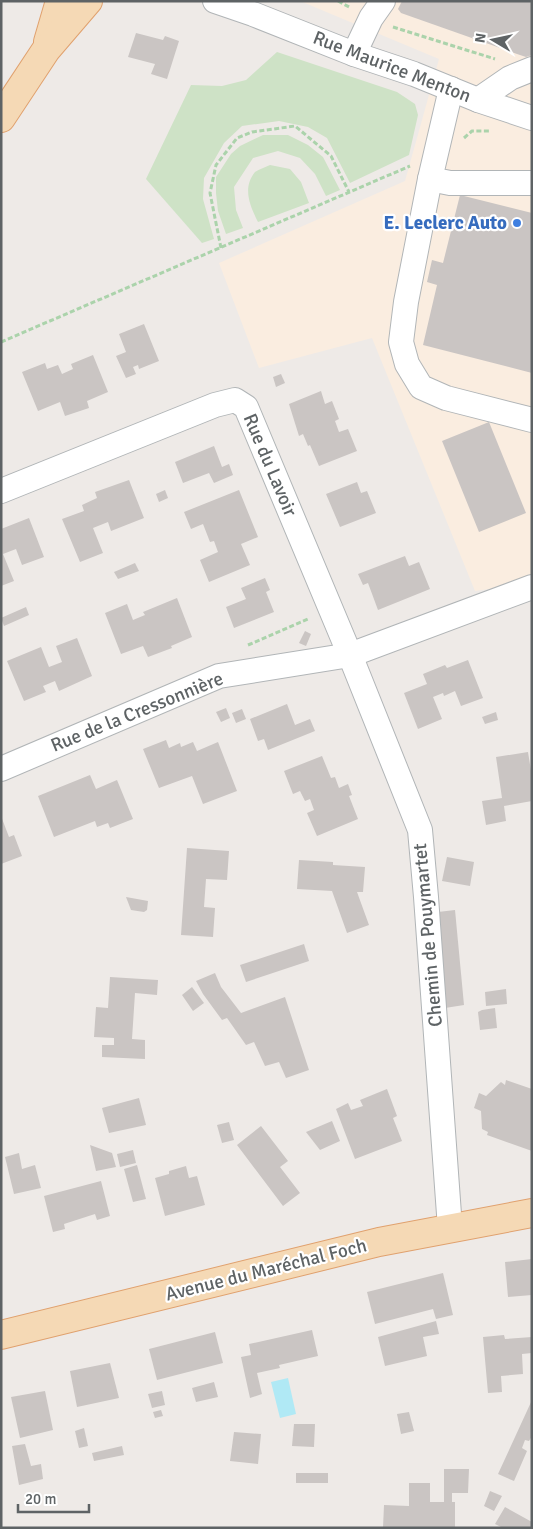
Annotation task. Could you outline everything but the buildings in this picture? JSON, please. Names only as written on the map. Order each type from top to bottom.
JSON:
[{"type":"main road","points":[[46,50],[60,1]]},
{"type":"main road","points":[[1,118],[46,50],[88,1]]},
{"type":"main road","name":"Avenue du Maréchal Foch","points":[[1,1335],[379,1242],[532,1213]]},
{"type":"street","name":"Rue Maurice Menton","points":[[215,1],[248,8],[354,54],[532,118]]},
{"type":"street","points":[[354,54],[377,10]]},
{"type":"street","points":[[478,100],[510,78],[532,69]]},
{"type":"street","points":[[451,89],[422,172],[401,342],[407,364],[421,387],[446,398],[532,420]]},
{"type":"street","points":[[422,172],[450,183],[532,183]]},
{"type":"street","name":"Rue du Lavoir","points":[[1,491],[215,405],[235,400],[246,407],[350,656]]},
{"type":"street","name":"Rue de la Cressonnière","points":[[1,769],[218,676],[350,656],[532,587]]},
{"type":"street","name":"Chemin de Pouymartet","points":[[350,656],[420,830],[450,1228]]},
{"type":"path","points":[[338,1],[377,10],[384,24],[503,61]]},
{"type":"path","points":[[221,248],[210,193],[216,165],[237,138],[252,132],[295,126],[332,156],[349,192]]},
{"type":"path","points":[[461,140],[472,131],[500,131]]},
{"type":"path","points":[[1,342],[349,192],[422,172]]},
{"type":"path","points":[[218,676],[240,649],[308,620],[306,611]]},
{"type":"shaded area","points":[[300,1],[532,1],[532,583],[475,591],[372,338],[259,368],[219,263],[405,181],[439,59]]},
{"type":"green space","points":[[277,52],[397,92],[415,104],[418,115],[409,155],[350,183],[327,138],[308,127],[279,121],[242,126],[224,143],[204,178],[203,199],[214,239],[202,243],[146,179],[191,85],[222,86],[246,80]]},
{"type":"green space","points":[[263,135],[288,135],[308,145],[323,157],[340,190],[326,196],[315,174],[300,158],[278,151],[253,158],[234,187],[236,210],[243,228],[226,234],[218,211],[216,177],[231,154],[240,146]]},
{"type":"green space","points":[[270,165],[290,169],[301,182],[309,203],[258,222],[250,203],[249,184],[255,172]]},
{"type":"water","points":[[288,1378],[296,1414],[280,1418],[271,1382]]},
{"type":"place","name":"E. Leclerc Auto","points":[[517,223]]}]
